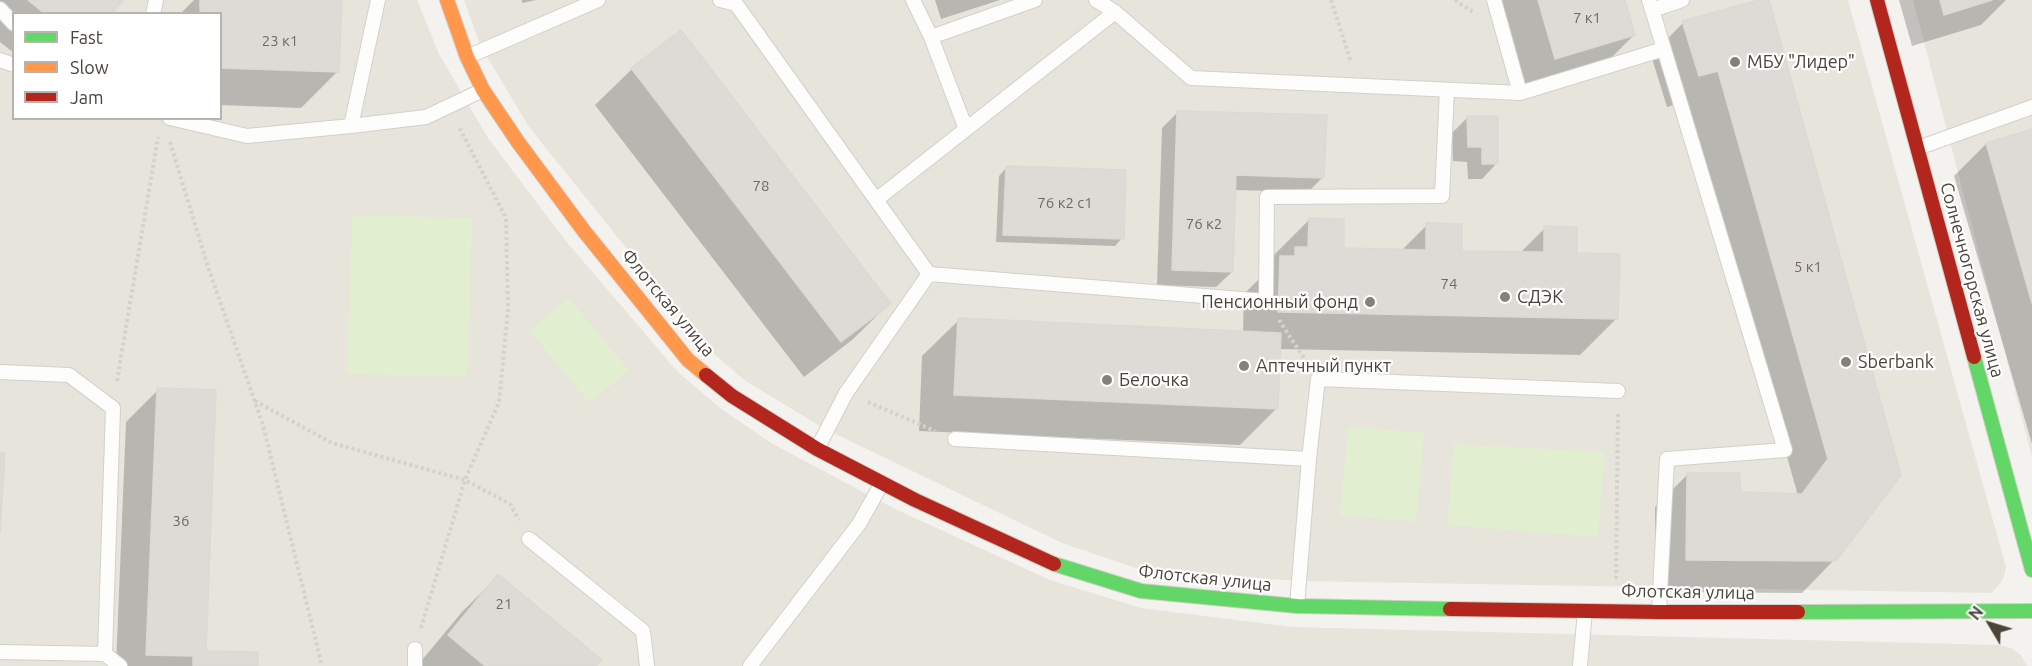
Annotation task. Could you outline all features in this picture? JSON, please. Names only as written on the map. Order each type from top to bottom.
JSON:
[{"type":"street","name":"Флотская улица","points":[[447,0],[466,57],[483,90],[518,142],[584,231],[688,360],[732,396],[817,449],[915,500],[1053,564],[1141,591],[1297,606],[1659,612],[2032,611]]},
{"type":"street","name":"Солнечногорская улица","points":[[1877,0],[2032,570]]},
{"type":"lane","points":[[351,126],[378,0]]},
{"type":"lane","points":[[466,57],[598,0]]},
{"type":"lane","points":[[720,0],[736,4],[928,274]]},
{"type":"lane","points":[[913,0],[931,37],[966,129]]},
{"type":"lane","points":[[931,37],[1035,0]]},
{"type":"lane","points":[[1096,0],[1115,12],[1191,78],[1520,93],[1664,49]]},
{"type":"lane","points":[[1494,0],[1520,93]]},
{"type":"lane","points":[[1659,612],[1667,459],[1785,450],[1651,5],[1682,0]]},
{"type":"lane","points":[[0,9],[12,22]]},
{"type":"lane","points":[[876,200],[1115,12]]},
{"type":"lane","points":[[179,120],[247,136],[351,126],[426,117],[483,90]]},
{"type":"lane","points":[[928,274],[1266,301],[1268,197],[1442,196],[1447,90]]},
{"type":"lane","points":[[1918,148],[2032,107]]},
{"type":"lane","points":[[817,449],[846,393],[928,274]]},
{"type":"lane","points":[[0,372],[69,375],[112,408],[105,654]]},
{"type":"lane","points":[[1297,606],[1318,379],[1618,391]]},
{"type":"lane","points":[[956,440],[1310,459]]},
{"type":"lane","points":[[750,666],[859,524],[883,482]]},
{"type":"lane","points":[[530,539],[643,631],[647,666]]},
{"type":"lane","points":[[1580,666],[1585,611]]},
{"type":"lane","points":[[415,649],[415,666]]},
{"type":"lane","points":[[0,652],[105,654],[120,666]]},
{"type":"path","points":[[1331,0],[1358,85]]},
{"type":"path","points":[[415,649],[465,480],[499,402],[508,309],[506,218],[448,106]]},
{"type":"path","points":[[112,408],[159,130]]},
{"type":"path","points":[[169,141],[208,267],[263,424],[322,666]]},
{"type":"path","points":[[1266,301],[1318,379]]},
{"type":"path","points":[[1615,610],[1618,391]]},
{"type":"path","points":[[846,393],[956,440]]},
{"type":"path","points":[[254,400],[332,443],[465,480],[510,504],[530,539]]},
{"type":"shaded area","points":[[0,0],[417,0],[439,54],[488,138],[565,240],[677,371],[720,408],[771,443],[895,509],[1050,580],[1141,608],[1293,627],[1999,645],[2011,648],[2021,655],[2027,666],[0,666]]},
{"type":"shaded area","points":[[464,0],[1848,0],[2006,567],[2004,577],[1991,593],[1300,581],[1145,571],[1062,543],[825,429],[744,380],[705,346],[529,127],[480,45]]},
{"type":"shaded area","points":[[1913,0],[2032,0],[2032,457]]},
{"type":"green space","points":[[352,215],[472,218],[467,377],[347,374]]},
{"type":"green space","points":[[569,298],[629,371],[589,403],[529,330]]},
{"type":"green space","points":[[1348,426],[1424,433],[1416,522],[1340,515]]},
{"type":"green space","points":[[1454,444],[1605,452],[1598,537],[1447,525]]},
{"type":"building","points":[[28,0],[123,0],[114,12],[43,12]]},
{"type":"building","points":[[200,0],[342,0],[339,72],[222,68],[222,12],[200,12]]},
{"type":"building","points":[[1538,0],[1625,0],[1635,35],[1555,59]]},
{"type":"building","points":[[1759,0],[1769,0],[1901,475],[1836,561],[1686,560],[1687,473],[1739,473],[1741,492],[1802,494],[1828,459],[1718,71],[1699,76],[1682,21]]},
{"type":"building","points":[[1940,0],[1992,0],[1944,15]]},
{"type":"building","points":[[681,30],[891,304],[841,342],[631,68]]},
{"type":"building","points":[[1177,111],[1327,115],[1324,178],[1236,175],[1233,272],[1172,270]]},
{"type":"building","points":[[1467,116],[1498,116],[1498,164],[1482,164],[1482,147],[1468,147]]},
{"type":"building","points":[[2032,129],[2032,303],[1986,143]]},
{"type":"building","points":[[1006,166],[1126,170],[1124,239],[1003,235]]},
{"type":"building","points":[[1309,218],[1344,219],[1344,248],[1426,250],[1426,223],[1462,224],[1462,251],[1544,252],[1544,226],[1577,227],[1577,253],[1620,254],[1618,319],[1278,312],[1280,256],[1295,256],[1295,247],[1308,247]]},
{"type":"building","points":[[958,318],[1281,333],[1278,409],[954,395]]},
{"type":"building","points":[[157,388],[216,390],[206,651],[258,652],[258,666],[193,666],[193,656],[146,655]]},
{"type":"building","points":[[0,453],[5,453],[0,532]]},
{"type":"building","points":[[498,574],[602,660],[596,666],[485,666],[448,635]]},
{"type":"traffic: fast","points":[[1974,357],[2032,570]]},
{"type":"traffic: fast","points":[[1054,564],[1141,591],[1297,606],[1450,609]]},
{"type":"traffic: fast","points":[[1798,612],[2032,611]]},
{"type":"traffic: slow","points":[[447,0],[467,57],[483,90],[518,142],[584,231],[688,360],[706,375]]},
{"type":"traffic: jam","points":[[1877,0],[1974,357]]},
{"type":"traffic: jam","points":[[706,375],[732,396],[817,449],[915,500],[1054,564]]},
{"type":"traffic: jam","points":[[1450,609],[1798,612]]},
{"type":"place","name":"МБУ \"Лидер\"","points":[[1735,62]]},
{"type":"place","name":"СДЭК","points":[[1505,297]]},
{"type":"place","name":"Пенсионный фонд","points":[[1370,302]]},
{"type":"place","name":"Sberbank","points":[[1846,362]]},
{"type":"place","name":"Аптечный пункт","points":[[1244,366]]},
{"type":"place","name":"Белочка","points":[[1107,380]]}]
